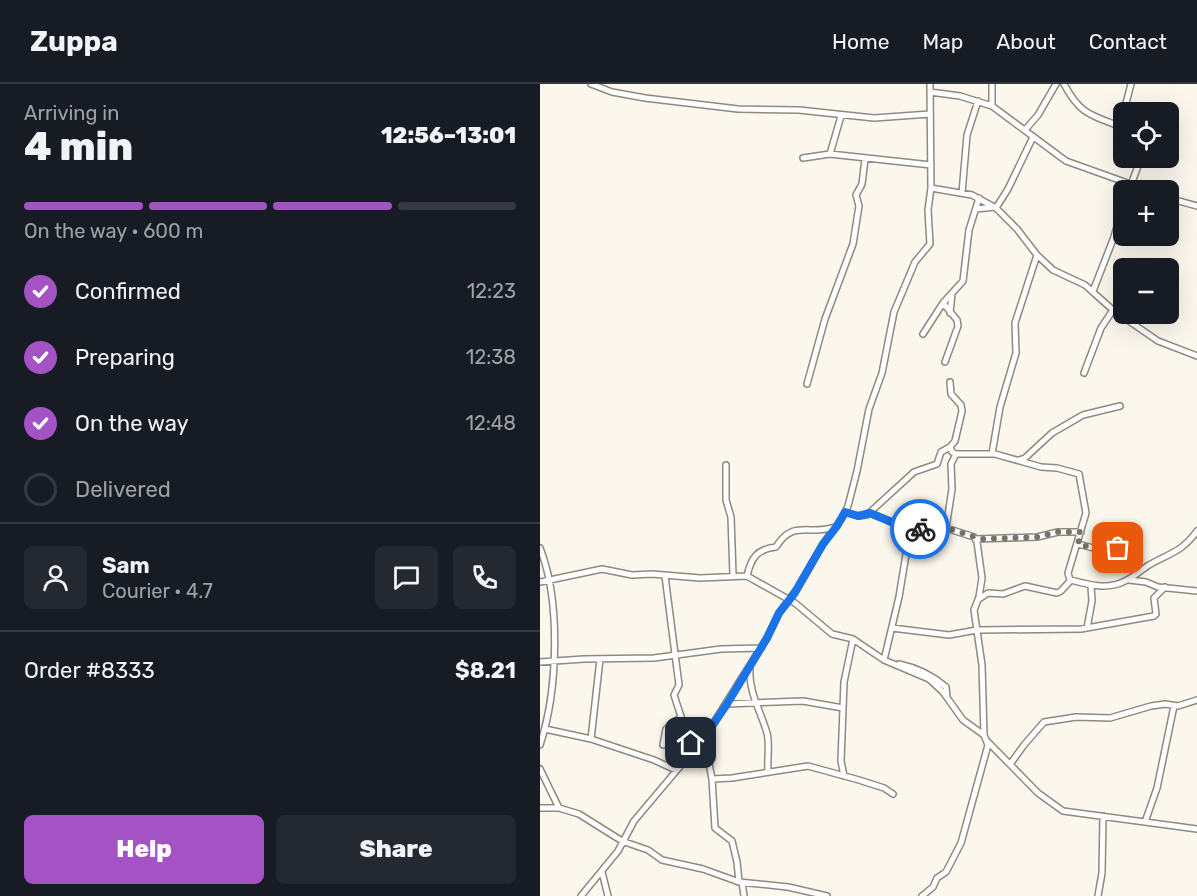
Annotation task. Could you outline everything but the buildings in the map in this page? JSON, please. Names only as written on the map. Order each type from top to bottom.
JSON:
[{"type":"street","points":[[591,84],[612,92],[738,109],[807,111],[874,118],[930,114]]},
{"type":"street","points":[[581,896],[618,851],[634,821],[675,770],[696,750],[761,648],[779,613],[790,600],[845,512],[857,471],[869,409],[882,373],[894,312],[915,262],[930,244],[928,210],[931,188],[930,84]]},
{"type":"street","points":[[992,84],[992,106]]},
{"type":"street","points":[[1025,130],[1038,115],[1056,84]]},
{"type":"street","points":[[1064,84],[1079,108],[1095,118],[1113,124]]},
{"type":"street","points":[[1127,102],[1131,84]]},
{"type":"street","points":[[930,92],[992,106],[1066,161],[1113,181]]},
{"type":"street","points":[[962,193],[967,135],[978,101]]},
{"type":"street","points":[[830,154],[841,116]]},
{"type":"street","points":[[976,209],[995,207],[1008,189],[1033,137]]},
{"type":"street","points":[[803,158],[830,154],[931,165]]},
{"type":"street","points":[[807,384],[825,319],[853,244],[859,206],[856,195],[862,184],[865,159]]},
{"type":"street","points":[[931,188],[979,198],[995,207],[1053,270],[1076,280],[1093,291],[1113,310],[1101,328],[1084,373]]},
{"type":"street","points":[[923,334],[943,303],[964,277],[966,248],[979,198]]},
{"type":"street","points":[[1179,201],[1197,207]]},
{"type":"street","points":[[1093,291],[1113,240]]},
{"type":"street","points":[[992,454],[1000,407],[1016,353],[1015,323],[1037,255]]},
{"type":"street","points":[[950,313],[952,294]]},
{"type":"street","points":[[943,303],[957,320],[958,326],[945,362]]},
{"type":"street","points":[[1133,324],[1158,341],[1197,356]]},
{"type":"street","points":[[845,512],[858,516],[870,513],[914,472],[937,464],[941,452],[950,447],[954,441],[963,409],[951,394],[950,382]]},
{"type":"street","points":[[1019,460],[1025,458],[1052,433],[1083,415],[1120,406]]},
{"type":"street","points":[[950,447],[956,454],[992,454],[1078,474],[1086,513],[1068,573],[1070,580]]},
{"type":"street","points":[[946,528],[951,496],[951,464],[956,454]]},
{"type":"street","points":[[726,465],[726,500],[731,517],[733,575]]},
{"type":"street","points":[[870,513],[913,531],[946,528],[976,539],[1081,532]]},
{"type":"street","points":[[747,576],[750,564],[757,554],[765,548],[776,548],[782,538],[789,533],[801,530],[825,530],[837,526]]},
{"type":"street","points":[[884,660],[899,597],[905,554],[909,537],[913,531]]},
{"type":"street","points":[[1070,580],[1091,586],[1111,585],[1127,580],[1150,564],[1184,547],[1197,531]]},
{"type":"street","points":[[922,896],[933,886],[937,878],[946,872],[961,843],[983,767],[986,738],[982,665],[974,608],[979,599],[982,571],[976,539]]},
{"type":"street","points":[[1078,544],[1097,549],[1129,548]]},
{"type":"street","points":[[540,548],[550,580],[554,661],[552,694],[540,745]]},
{"type":"street","points":[[540,582],[602,569],[632,575],[700,578],[747,576],[790,600],[830,633],[853,639],[884,660],[928,680],[963,720],[986,738],[1028,783],[1059,810],[1197,829]]},
{"type":"street","points":[[665,576],[679,686],[674,695],[686,732],[696,750]]},
{"type":"street","points":[[979,599],[988,593],[1003,594],[1025,586],[1062,591],[1070,580]]},
{"type":"street","points":[[1127,580],[1197,591]]},
{"type":"street","points":[[1087,628],[1092,601],[1091,586]]},
{"type":"street","points":[[892,628],[949,635],[977,630],[1087,628],[1154,616],[1156,614],[1154,597],[1165,587]]},
{"type":"street","points":[[844,776],[842,764],[845,672],[853,639]]},
{"type":"street","points":[[540,662],[654,658],[721,649],[761,648]]},
{"type":"street","points":[[591,739],[600,659]]},
{"type":"street","points":[[750,666],[749,676],[767,734],[768,772]]},
{"type":"street","points":[[1011,763],[1044,722],[1076,717],[1110,718],[1151,706],[1165,704],[1174,706],[1197,700]]},
{"type":"street","points":[[727,704],[809,702],[843,708]]},
{"type":"street","points":[[1145,822],[1157,788],[1174,706]]},
{"type":"street","points":[[663,745],[666,729],[681,717]]},
{"type":"street","points":[[545,729],[591,739],[654,760],[675,770]]},
{"type":"street","points":[[704,738],[712,778],[716,830],[732,843],[744,896]]},
{"type":"street","points":[[712,778],[732,778],[808,766],[884,788],[893,794]]},
{"type":"street","points":[[540,769],[559,808]]},
{"type":"street","points":[[540,808],[559,808],[588,818],[622,841],[648,850],[662,860],[703,869],[741,882],[788,887],[827,896]]},
{"type":"street","points":[[1098,896],[1102,873],[1103,816]]},
{"type":"street","points":[[602,872],[608,896]]},
{"type":"way so far","points":[[920,529],[946,528],[976,539],[1037,537],[1058,532],[1081,532],[1078,544],[1097,549],[1118,548]]},
{"type":"route","points":[[691,743],[696,750],[727,704],[784,605],[794,594],[827,537],[845,512],[858,516],[870,513],[913,531],[920,529]]}]
